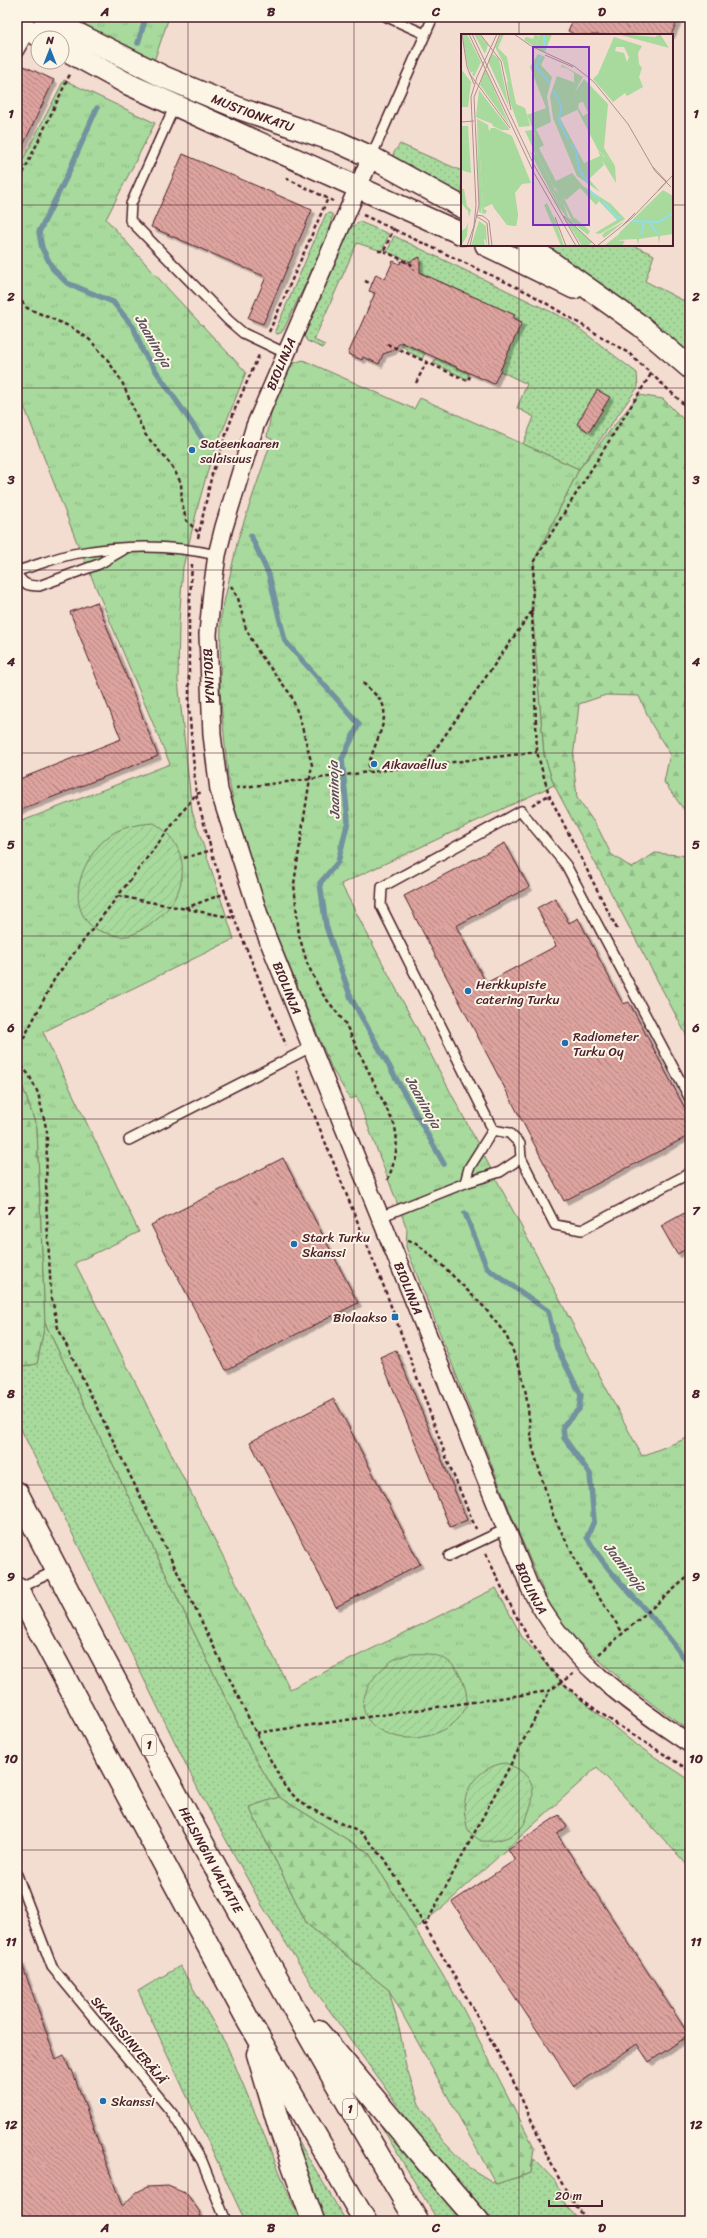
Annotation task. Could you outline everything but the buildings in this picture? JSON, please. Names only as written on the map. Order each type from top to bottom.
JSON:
[{"type":"highway","name":"HELSINGIN VALTATIE","points":[[17,1493],[114,1682],[285,1995],[417,2221]]},
{"type":"highway","points":[[17,1589],[247,2018],[365,2221]]},
{"type":"highway","points":[[285,1995],[381,2105],[422,2158],[478,2221]]},
{"type":"highway","points":[[247,2018],[279,2125],[313,2221]]},
{"type":"street","name":"MUSTIONKATU","points":[[34,25],[241,109],[338,142],[371,157],[461,206]]},
{"type":"street","name":"MUSTIONKATU","points":[[70,52],[128,84],[461,234]]},
{"type":"street","name":"BIOLINJA","points":[[371,157],[285,353],[255,426],[236,486],[217,555],[208,634],[212,735],[220,790],[263,927],[506,1529],[540,1609],[568,1647],[610,1688],[690,1744]]},
{"type":"street","points":[[488,246],[558,282],[604,300]]},
{"type":"street","points":[[528,246],[641,326],[690,368]]},
{"type":"lane","points":[[387,17],[425,34]]},
{"type":"lane","points":[[371,157],[433,17]]},
{"type":"lane","points":[[17,54],[34,25]]},
{"type":"lane","points":[[175,105],[131,204],[130,220],[228,320],[244,333],[285,353]]},
{"type":"lane","points":[[126,548],[99,564],[39,586],[29,586],[22,583],[17,572],[73,554],[126,548],[176,548],[217,555]]},
{"type":"lane","points":[[493,1130],[381,906],[382,887],[521,811],[566,865],[690,1099]]},
{"type":"lane","points":[[129,1140],[312,1047]]},
{"type":"lane","points":[[493,1130],[509,1132],[520,1144],[521,1158],[555,1225],[582,1230],[690,1173]]},
{"type":"lane","points":[[465,1183],[469,1168],[493,1130]]},
{"type":"lane","points":[[380,1217],[465,1183],[500,1172],[521,1158]]},
{"type":"lane","points":[[449,1556],[506,1529]]},
{"type":"lane","points":[[17,1589],[57,1570]]},
{"type":"lane","name":"SKANSSINVERÄJÄ","points":[[17,1875],[52,1967],[172,2113],[202,2161],[226,2221]]},
{"type":"path","points":[[64,71],[77,78]]},
{"type":"path","points":[[17,186],[70,74]]},
{"type":"path","points":[[282,176],[528,293],[630,354],[690,410]]},
{"type":"path","points":[[198,538],[212,474],[235,409],[328,198]]},
{"type":"path","points":[[384,252],[394,228]]},
{"type":"path","points":[[378,251],[384,252],[411,264],[414,270]]},
{"type":"path","points":[[365,281],[372,284]]},
{"type":"path","points":[[17,296],[27,308],[71,327],[90,340],[107,359],[122,382],[144,433],[172,466],[181,483],[182,503],[186,520],[199,534]]},
{"type":"path","points":[[387,344],[468,381],[470,376]]},
{"type":"path","points":[[416,383],[428,359]]},
{"type":"path","points":[[618,930],[548,795],[537,752],[532,610],[534,561],[651,374]]},
{"type":"path","points":[[229,583],[238,598],[246,629],[259,653],[291,695],[300,719],[312,764],[304,809],[294,884],[299,934],[308,963],[321,992],[345,1023],[394,1124],[398,1136],[391,1171],[387,1181]]},
{"type":"path","points":[[425,764],[532,610]]},
{"type":"path","points":[[363,683],[381,701],[384,716],[382,729],[368,762],[368,772]]},
{"type":"path","points":[[17,1051],[55,978],[196,794],[425,764],[537,752]]},
{"type":"path","points":[[521,811],[548,795]]},
{"type":"path","points":[[184,858],[212,850]]},
{"type":"path","points":[[185,909],[226,893]]},
{"type":"path","points":[[118,896],[234,918]]},
{"type":"path","points":[[17,1060],[29,1075],[38,1093],[47,1132],[48,1172],[46,1200],[51,1294],[58,1328],[256,1732],[285,1787],[298,1800],[309,1808],[361,1833],[377,1849],[425,1926],[507,2070],[557,2178],[571,2201],[588,2221]]},
{"type":"path","points":[[403,1238],[416,1243],[444,1266],[484,1307],[506,1335],[521,1370],[526,1394],[533,1449],[553,1515],[581,1571],[623,1633]]},
{"type":"path","points":[[389,1299],[448,1462],[502,1590],[543,1657],[562,1682],[606,1716],[690,1771]]},
{"type":"path","points":[[634,1624],[690,1575]]},
{"type":"path","points":[[256,1732],[549,1691],[562,1682]]},
{"type":"path","points":[[425,1926],[549,1691]]},
{"type":"green space","points":[[61,17],[169,17],[153,64]]},
{"type":"green space","points":[[64,80],[155,123],[106,219],[169,290],[246,372],[210,463],[199,502],[183,567],[179,623],[178,680],[192,811],[234,939],[43,1032],[139,1232],[75,1263],[290,1689],[496,1588],[522,1637],[569,1690],[635,1744],[690,1780],[690,1868],[597,1767],[443,1907],[415,1929],[369,1853],[279,1797],[252,1753],[45,1323],[37,1128],[17,1070],[17,823],[170,764],[76,540],[17,388],[17,171]]},
{"type":"green space","points":[[400,144],[461,171],[461,199],[395,160],[393,154]]},
{"type":"green space","points":[[330,213],[333,215],[317,258],[284,329],[281,333],[277,334],[275,331],[326,214]]},
{"type":"green space","points":[[360,222],[389,234],[382,251],[357,243],[314,340],[325,345],[323,348],[307,341],[303,334],[350,228]]},
{"type":"green space","points":[[394,236],[568,320],[637,373],[638,387],[579,469],[523,444],[534,417],[517,408],[527,384],[500,371],[521,322],[513,318],[514,315],[419,272],[420,262],[417,259],[412,262],[387,252]]},
{"type":"green space","points":[[540,246],[634,246],[654,255],[645,281],[690,304],[690,351],[685,349],[626,303]]},
{"type":"green space","points":[[401,342],[425,353],[422,359],[411,353],[400,344]]},
{"type":"green space","points":[[436,358],[469,373],[467,379],[433,363]]},
{"type":"green space","points":[[303,360],[414,409],[420,398],[579,469],[534,561],[532,610],[544,755],[554,785],[341,884],[642,1456],[690,1437],[690,1731],[628,1686],[579,1642],[560,1622],[548,1602],[515,1524],[406,1247],[407,1229],[357,1097],[350,1099],[332,1069],[257,889],[239,827],[228,777],[220,692],[221,616],[238,539],[272,439],[267,437],[272,408],[291,364]]},
{"type":"green space","points":[[639,395],[663,399],[690,426],[690,818],[664,782],[670,754],[652,725],[639,696],[606,695],[579,704],[573,759],[577,798],[598,828],[611,854],[632,868],[655,853],[690,856],[690,1042],[554,785],[544,755],[532,610],[534,561],[579,469]]},
{"type":"green space","points":[[154,823],[167,833],[176,846],[181,859],[182,873],[180,887],[174,900],[152,923],[140,931],[130,935],[117,936],[95,929],[89,924],[82,913],[78,891],[80,879],[91,857],[106,838],[115,832],[124,828]]},
{"type":"green space","points":[[17,1070],[37,1128],[45,1323],[37,1364],[17,1367]]},
{"type":"green space","points":[[45,1323],[252,1753],[279,1797],[249,1807],[307,1924],[389,1990],[400,2032],[406,2067],[419,2104],[442,2140],[468,2167],[496,2184],[531,2173],[534,2159],[555,2181],[566,2206],[580,2221],[495,2221],[439,2163],[322,2000],[263,1907],[198,1789],[17,1421],[17,1367],[37,1364]]},
{"type":"green space","points":[[410,1654],[430,1654],[445,1659],[457,1670],[466,1690],[467,1701],[466,1707],[459,1718],[442,1731],[431,1735],[409,1738],[388,1734],[376,1728],[368,1720],[364,1711],[364,1701],[366,1691],[379,1672],[393,1660]]},
{"type":"green space","points":[[505,1763],[520,1770],[526,1775],[532,1787],[532,1802],[525,1822],[517,1832],[502,1839],[481,1841],[467,1828],[464,1806],[466,1797],[469,1789],[480,1774],[496,1765]]},
{"type":"green space","points":[[279,1797],[369,1853],[462,2007],[534,2147],[531,2173],[496,2184],[389,1990],[307,1924],[249,1807]]},
{"type":"green space","points":[[180,1966],[227,2046],[300,2221],[245,2221],[138,1991]]},
{"type":"green space","points":[[371,2109],[467,2221],[438,2221]]},
{"type":"green space","points":[[287,2122],[346,2221],[322,2221]]},
{"type":"waterway","name":"Jaaninoja","points":[[138,43],[146,17]]},
{"type":"waterway","name":"Jaaninoja","points":[[97,108],[67,176],[39,232],[42,248],[53,269],[67,283],[113,302],[134,328],[143,352],[202,438]]},
{"type":"waterway","name":"Jaaninoja","points":[[251,536],[269,575],[285,641],[359,724],[342,759],[348,821],[338,862],[320,883],[326,926],[351,998],[444,1164]]},
{"type":"waterway","name":"Jaaninoja","points":[[465,1213],[487,1268],[548,1311],[557,1348],[581,1395],[579,1409],[563,1426],[564,1438],[590,1474],[594,1521],[587,1537],[610,1571],[660,1627],[690,1666]]},
{"type":"place","name":"Sateenkaaren salaisuus","points":[[192,450]]},
{"type":"place","name":"Aikavaellus","points":[[374,764]]},
{"type":"place","name":"Herkkupiste catering Turku","points":[[468,991]]},
{"type":"place","name":"Radiometer Turku Oy","points":[[565,1043]]},
{"type":"place","name":"Stark Turku Skanssi","points":[[294,1244]]},
{"type":"place","name":"Biolaakso","points":[[395,1317]]},
{"type":"place","name":"Skanssi","points":[[103,2101]]}]
